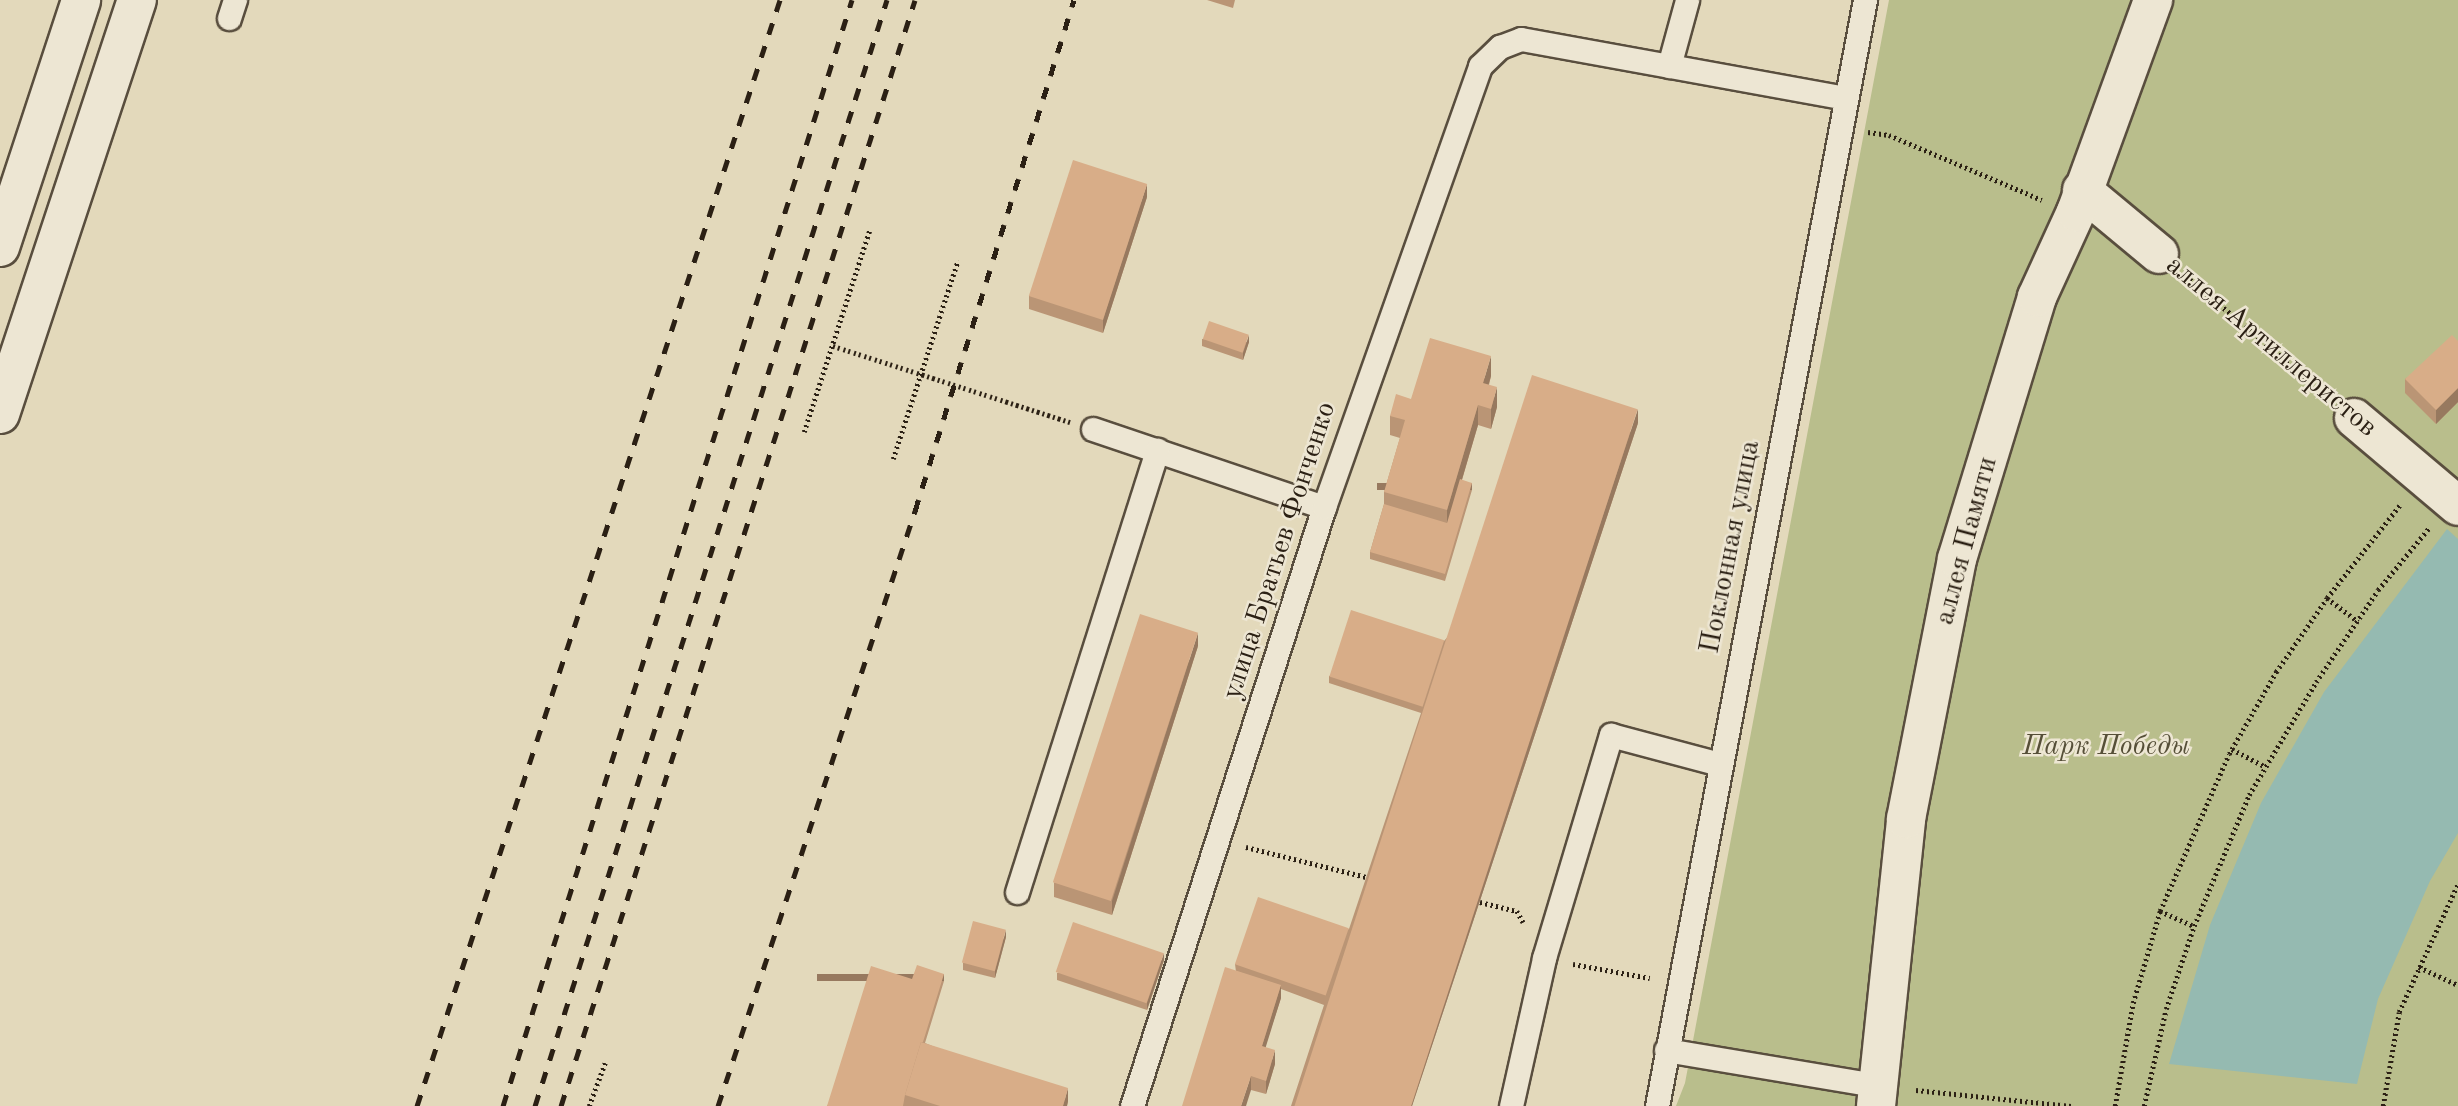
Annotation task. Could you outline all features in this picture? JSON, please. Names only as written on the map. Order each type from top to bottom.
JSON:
[{"type":"street","points":[[0,247],[81,0]]},
{"type":"street","points":[[0,414],[137,0]]},
{"type":"street","name":"аллея Памяти","points":[[1876,1096],[1906,819],[1957,559],[2037,297],[2079,201],[2153,0]]},
{"type":"street","name":"аллея Артиллеристов","points":[[2079,201],[2160,254]]},
{"type":"street","name":"аллея Артиллеристов","points":[[2354,418],[2445,495]]},
{"type":"lane","points":[[1687,0],[1669,66],[1846,97]]},
{"type":"lane","name":"Поклонная улица","points":[[1657,1106],[1865,0]]},
{"type":"lane","name":"улица Братьев Фонченко","points":[[1132,1106],[1324,507],[1480,66],[1500,47],[1521,39],[1669,66]]},
{"type":"lane","points":[[1093,429],[1324,507]]},
{"type":"lane","points":[[1017,892],[1157,450]]},
{"type":"lane","points":[[1511,1106],[1544,958],[1611,735],[1720,764]]},
{"type":"lane","points":[[1666,1050],[1876,1096]]},
{"type":"path","points":[[1840,129],[1889,135],[2079,201]]},
{"type":"path","points":[[804,432],[870,229]]},
{"type":"path","name":"аллея Артиллеристов","points":[[2160,254],[2354,418]]},
{"type":"path","points":[[893,459],[958,260]]},
{"type":"path","points":[[833,346],[1070,422]]},
{"type":"path","points":[[2115,1106],[2133,1003],[2160,911],[2232,749],[2276,672],[2375,533],[2445,495]]},
{"type":"path","points":[[2144,1106],[2166,1009],[2194,926],[2249,795],[2316,682],[2445,495]]},
{"type":"path","points":[[2327,598],[2358,621]]},
{"type":"path","points":[[2232,749],[2266,767]]},
{"type":"path","points":[[1218,840],[1371,878]]},
{"type":"path","points":[[2384,1106],[2399,1012],[2458,884]]},
{"type":"path","points":[[1480,902],[1517,911]]},
{"type":"path","points":[[2160,911],[2194,926]]},
{"type":"path","points":[[2419,967],[2458,985]]},
{"type":"path","points":[[589,1106],[605,1063]]},
{"type":"path","points":[[1876,1096],[2071,1106]]},
{"type":"green space","name":"Парк Победы","points":[[1889,0],[2458,0],[2458,1106],[1676,1106],[1685,1083]]},
{"type":"water","points":[[2447,529],[2458,539],[2458,833],[2430,881],[2378,999],[2357,1084],[2169,1064],[2210,925],[2261,803],[2324,692]]},
{"type":"building","points":[[1073,160],[1147,184],[1103,320],[1029,296]]},
{"type":"building","points":[[1209,321],[1249,335],[1243,353],[1203,339]]},
{"type":"building","points":[[2452,335],[2458,341],[2458,388],[2436,410],[2405,379]]},
{"type":"building","points":[[1430,338],[1491,356],[1483,383],[1497,387],[1491,409],[1478,405],[1447,510],[1384,492],[1405,420],[1390,416],[1396,394],[1411,399]]},
{"type":"building","points":[[1532,375],[1638,409],[1411,1106],[1294,1106]]},
{"type":"building","points":[[1460,479],[1472,483],[1445,574],[1370,552],[1384,504],[1447,523]]},
{"type":"building","points":[[1351,610],[1444,640],[1423,707],[1329,677]]},
{"type":"building","points":[[1140,614],[1198,633],[1111,901],[1053,882]]},
{"type":"building","points":[[1258,897],[1349,928],[1326,995],[1235,964]]},
{"type":"building","points":[[973,921],[1006,930],[995,971],[962,963]]},
{"type":"building","points":[[1073,922],[1164,953],[1147,1003],[1056,972]]},
{"type":"building","points":[[917,965],[944,974],[903,1106],[827,1106],[871,966],[912,979]]},
{"type":"building","points":[[1225,967],[1281,985],[1262,1046],[1275,1050],[1266,1081],[1251,1076],[1241,1106],[1182,1106]]},
{"type":"building","points":[[921,1042],[1068,1088],[1063,1106],[940,1106],[905,1095]]},
{"type":"railway","points":[[417,1106],[780,0]]},
{"type":"railway","points":[[503,1106],[852,0]]},
{"type":"railway","points":[[535,1106],[887,0]]},
{"type":"railway","points":[[561,1106],[915,0]]},
{"type":"railway","points":[[718,1106],[915,511],[1074,0]]}]
